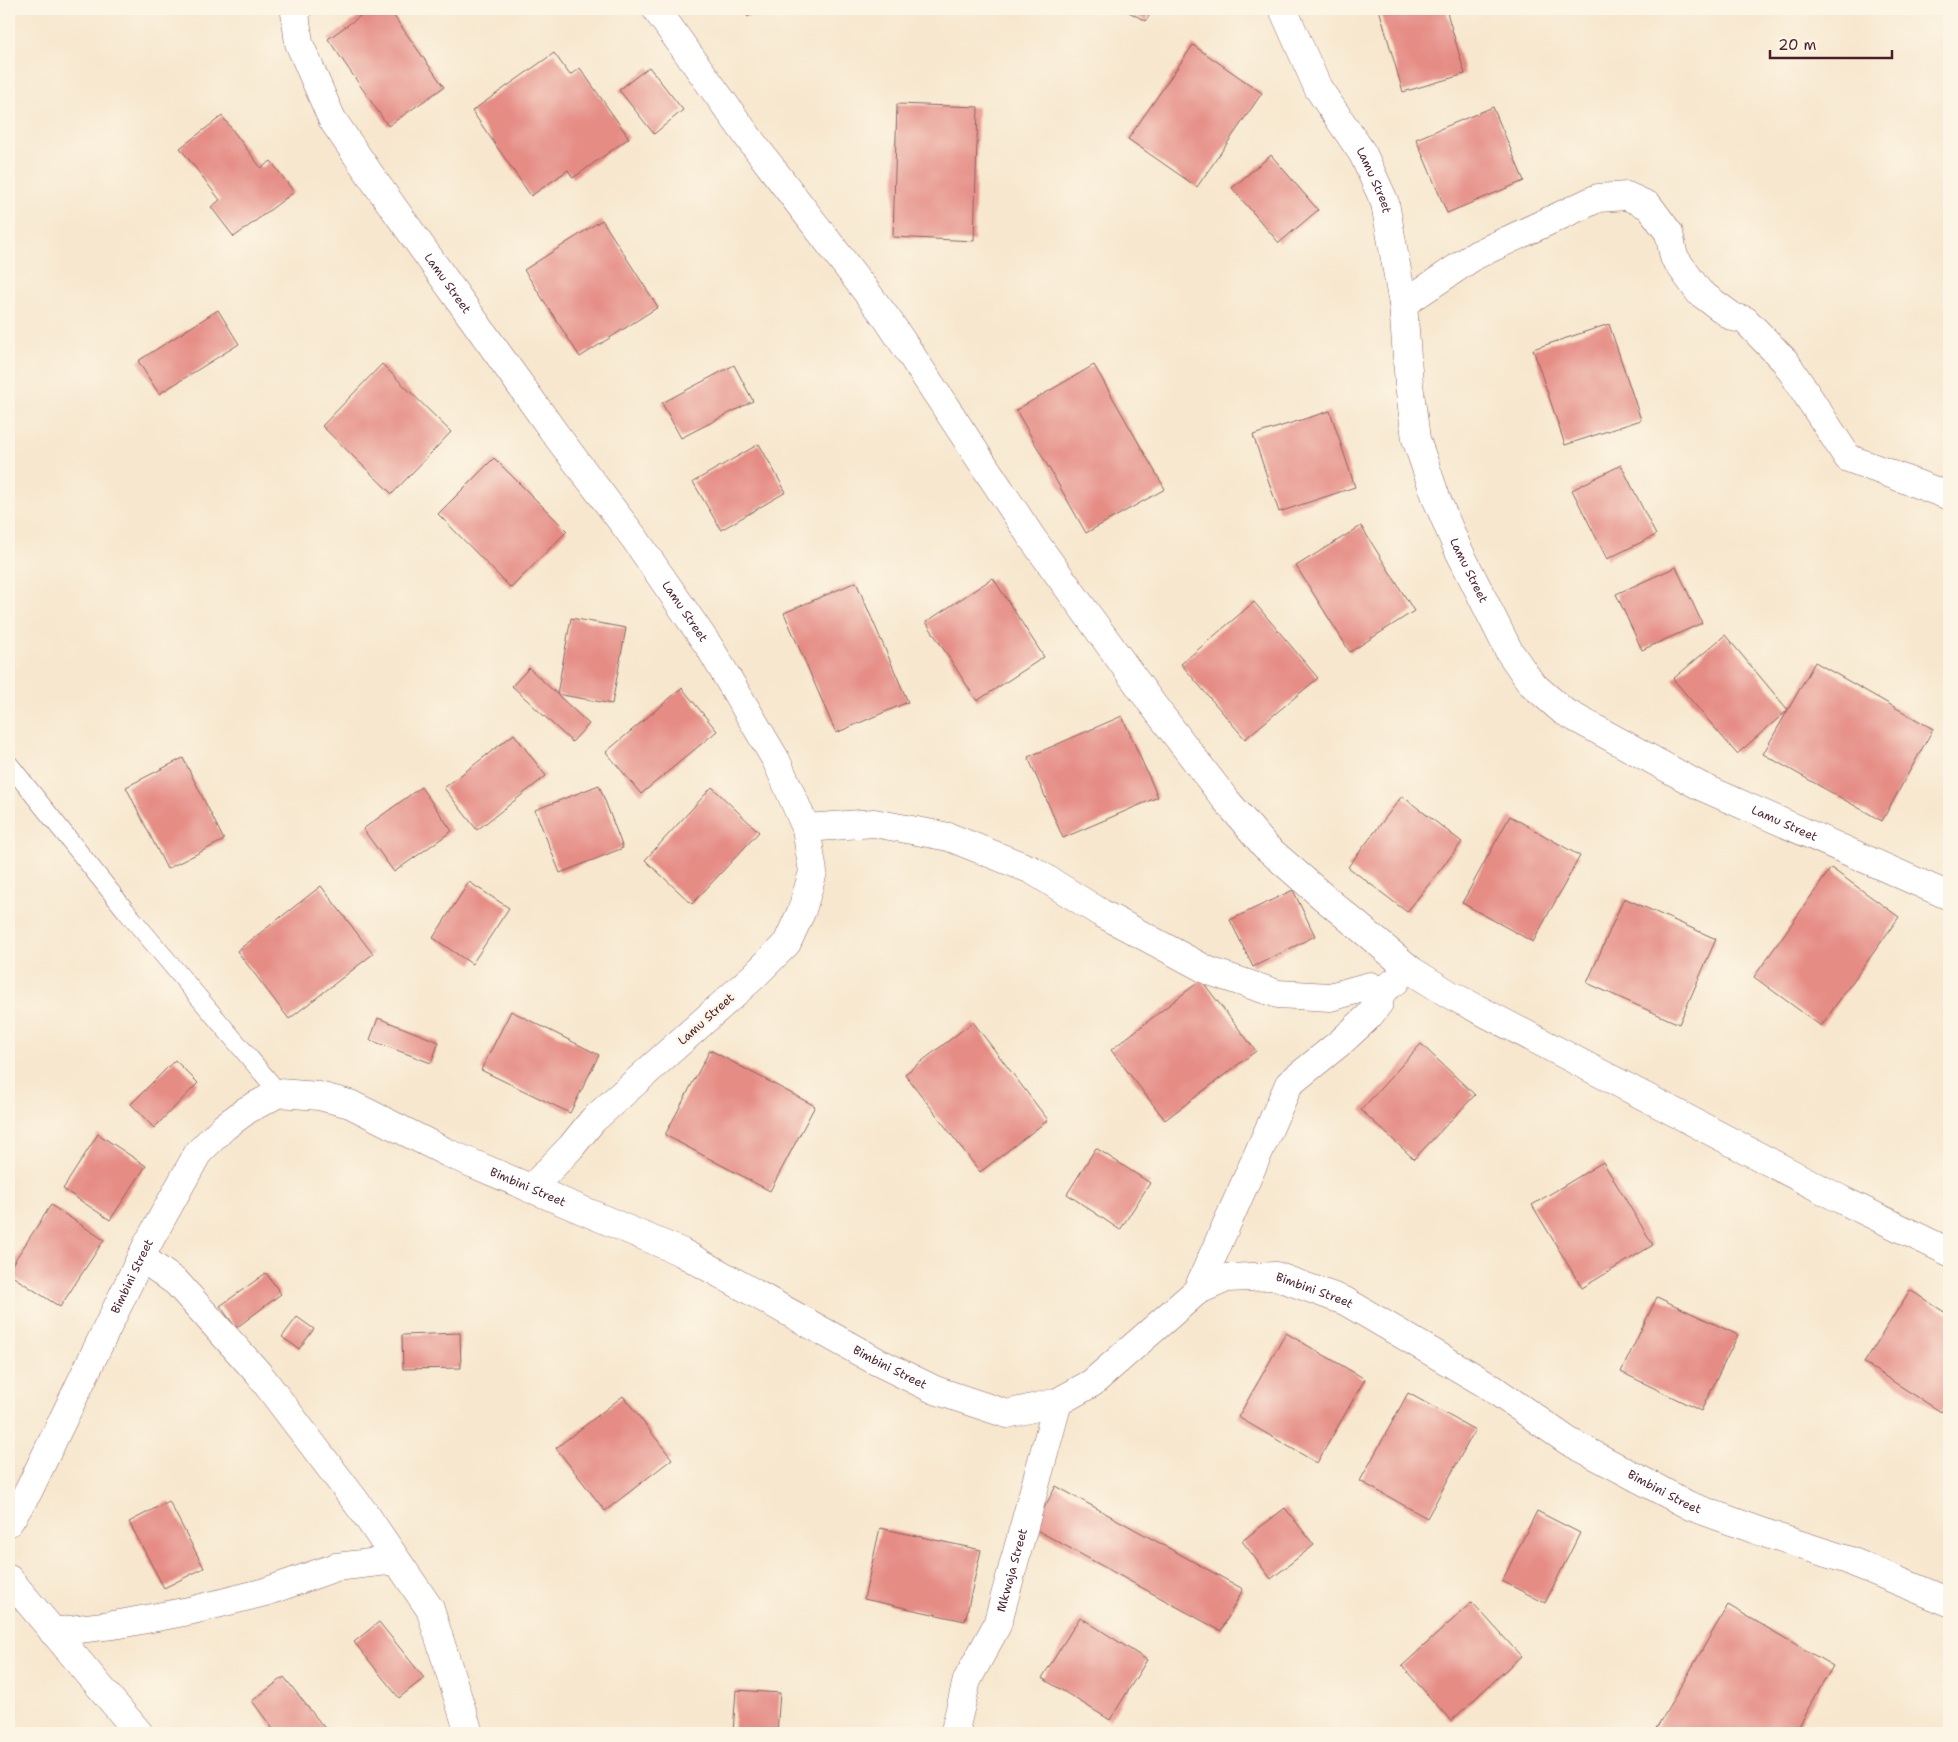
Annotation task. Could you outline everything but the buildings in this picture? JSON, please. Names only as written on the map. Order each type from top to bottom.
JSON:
[{"type":"street","name":"Lamu Street","points":[[298,9],[295,12],[299,43],[332,119],[556,435],[635,539],[710,648],[776,760],[806,828],[813,872],[802,910],[787,944],[753,977],[593,1120],[572,1147],[531,1189]]},
{"type":"street","points":[[656,9],[751,141],[888,320],[1032,538],[1153,705],[1225,799],[1265,846],[1412,971],[1449,994],[1842,1200],[1949,1252]]},
{"type":"street","name":"Lamu Street","points":[[1283,9],[1318,88],[1363,154],[1385,203],[1404,304],[1409,384],[1416,439],[1437,500],[1457,547],[1509,651],[1530,683],[1563,711],[1700,786],[1949,896]]},
{"type":"street","points":[[1404,304],[1476,255],[1598,198],[1627,196],[1649,206],[1669,234],[1674,257],[1700,292],[1733,317],[1745,320],[1784,361],[1848,458],[1949,496]]},
{"type":"street","points":[[806,828],[874,823],[949,837],[1032,870],[1101,913],[1209,971],[1278,994],[1330,997],[1370,986],[1381,991]]},
{"type":"street","points":[[1197,1291],[1290,1084],[1342,1042],[1369,1016],[1379,1003],[1381,991],[1412,971]]},
{"type":"street","name":"Bimbini Street","points":[[9,1522],[28,1492],[141,1257],[198,1153],[224,1127],[247,1110],[279,1093],[319,1096],[350,1104],[448,1153],[681,1252],[876,1361],[935,1390],[1007,1414],[1058,1402],[1092,1384],[1197,1291],[1227,1278],[1276,1276],[1345,1301],[1486,1384],[1568,1441],[1690,1506],[1776,1538],[1848,1560],[1949,1602]]},
{"type":"street","points":[[141,1257],[178,1283],[259,1374],[323,1457],[430,1609],[469,1733]]},
{"type":"street","name":"Mkwaja Street","points":[[958,1733],[956,1726],[967,1680],[997,1625],[1058,1402]]},
{"type":"street","points":[[53,1632],[120,1624],[189,1611],[264,1592],[336,1567],[396,1560]]},
{"type":"street","points":[[9,1579],[139,1733]]},
{"type":"lane","points":[[9,764],[120,904],[279,1093]]}]
